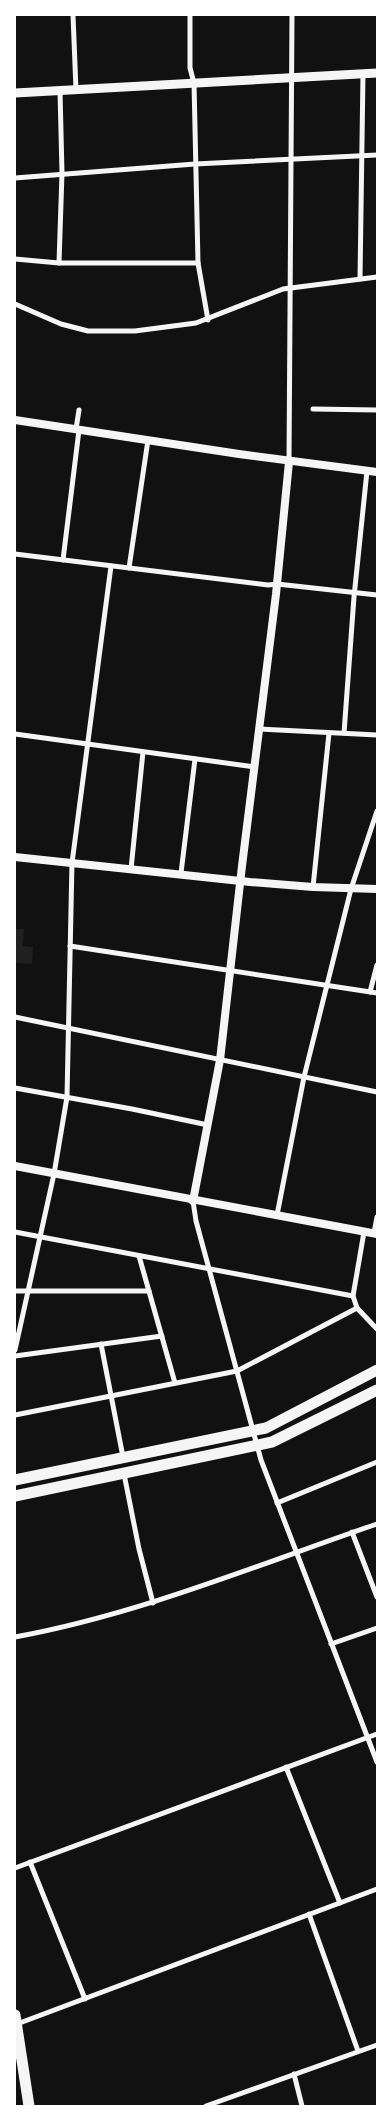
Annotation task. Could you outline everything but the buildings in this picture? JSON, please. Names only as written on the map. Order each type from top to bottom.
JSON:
[{"type":"highway","points":[[15,1480],[252,1432],[282,1420],[377,1370]]},
{"type":"highway","points":[[15,1496],[256,1446],[280,1438],[377,1390]]},
{"type":"highway","points":[[15,2021],[29,2106]]},
{"type":"main road","points":[[15,93],[377,73]]},
{"type":"street","points":[[73,15],[76,90]]},
{"type":"street","points":[[190,15],[190,68],[194,83],[198,263],[208,320]]},
{"type":"street","points":[[292,15],[289,462],[278,584],[240,880],[220,1060],[193,1201],[208,1268],[256,1446],[377,1762]]},
{"type":"street","points":[[360,280],[363,74]]},
{"type":"street","points":[[59,262],[62,173],[60,91]]},
{"type":"street","points":[[15,178],[195,164],[377,155]]},
{"type":"street","points":[[15,259],[59,262],[198,263]]},
{"type":"street","points":[[15,304],[61,324],[88,331],[134,331],[208,320],[283,289],[377,277]]},
{"type":"street","points":[[313,409],[377,410]]},
{"type":"street","points":[[63,560],[79,410]]},
{"type":"street","points":[[15,420],[289,462],[377,472]]},
{"type":"street","points":[[129,568],[148,440]]},
{"type":"street","points":[[344,733],[355,592],[368,471]]},
{"type":"street","points":[[15,554],[268,586],[278,584],[377,595]]},
{"type":"street","points":[[15,1350],[54,1174],[67,1097],[72,863],[111,566]]},
{"type":"street","points":[[259,729],[377,735]]},
{"type":"street","points":[[313,887],[328,733]]},
{"type":"street","points":[[15,734],[254,767]]},
{"type":"street","points":[[131,869],[143,752]]},
{"type":"street","points":[[181,874],[194,759]]},
{"type":"street","points":[[277,1215],[304,1077],[351,889],[377,811]]},
{"type":"street","points":[[15,857],[313,887],[377,889]]},
{"type":"street","points":[[70,946],[377,993]]},
{"type":"street","points":[[370,992],[377,965]]},
{"type":"street","points":[[15,1017],[377,1092]]},
{"type":"street","points":[[15,1088],[208,1126]]},
{"type":"street","points":[[15,1166],[375,1234],[377,1217]]},
{"type":"street","points":[[15,1232],[353,1296]]},
{"type":"street","points":[[364,1232],[353,1296],[357,1308],[377,1329]]},
{"type":"street","points":[[139,1256],[175,1383]]},
{"type":"street","points":[[15,1291],[149,1291]]},
{"type":"street","points":[[15,1415],[237,1371],[357,1308]]},
{"type":"street","points":[[15,1356],[162,1336]]},
{"type":"street","points":[[101,1344],[123,1458]]},
{"type":"street","points":[[277,1503],[377,1462]]},
{"type":"street","points":[[124,1473],[139,1548],[153,1603]]},
{"type":"street","points":[[15,1637],[71,1627],[153,1603],[377,1524]]},
{"type":"street","points":[[352,1532],[377,1597]]},
{"type":"street","points":[[331,1644],[377,1628]]},
{"type":"street","points":[[15,1868],[377,1734]]},
{"type":"street","points":[[286,1768],[340,1903]]},
{"type":"street","points":[[30,1862],[85,1999]]},
{"type":"street","points":[[15,2021],[85,1999],[377,1889]]},
{"type":"street","points":[[309,1914],[358,2051]]},
{"type":"street","points":[[206,2106],[377,2045]]},
{"type":"street","points":[[294,2074],[302,2106]]},
{"type":"shaded area","points":[[15,929],[24,929],[23,946],[33,947],[32,964],[15,963]]}]
